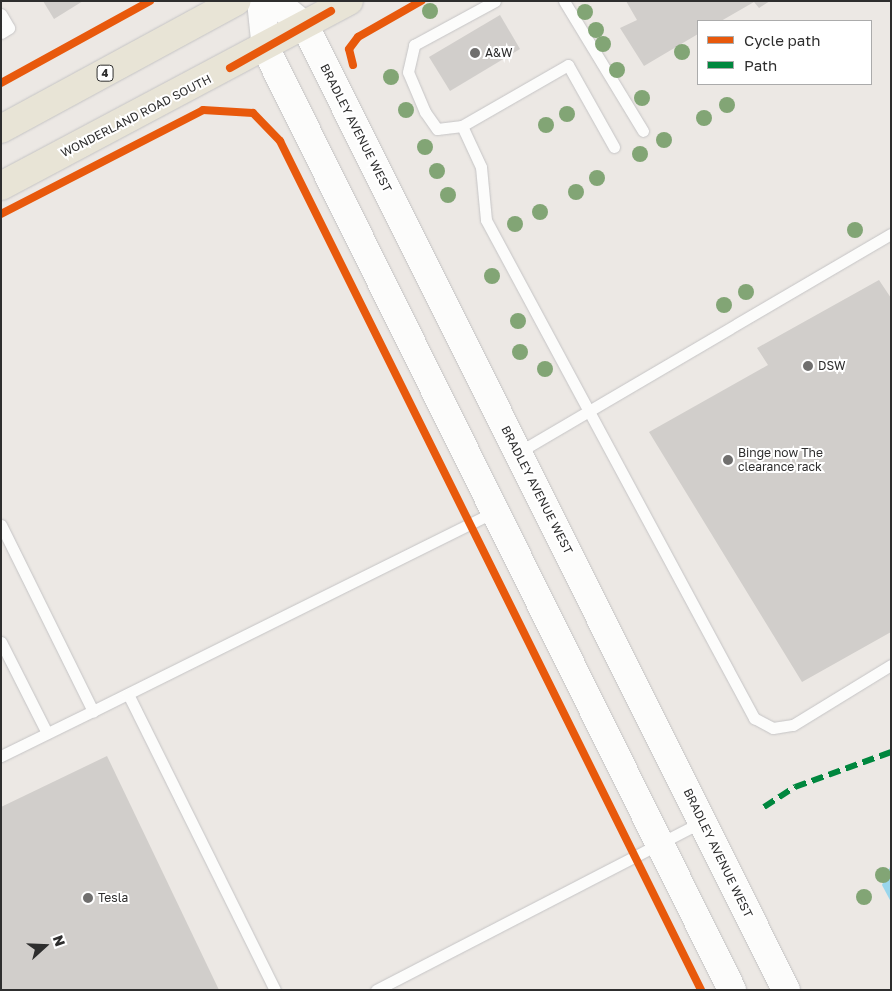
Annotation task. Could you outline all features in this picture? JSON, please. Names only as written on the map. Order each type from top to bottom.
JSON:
[{"type":"main road","name":"4","points":[[1,129],[237,1]]},
{"type":"main road","points":[[261,1],[266,48],[732,990]]},
{"type":"main road","name":"BRADLEY AVENUE WEST","points":[[274,1],[305,26],[786,990]]},
{"type":"main road","name":"WONDERLAND ROAD SOUTH","points":[[1,186],[266,48],[349,1]]},
{"type":"lane","points":[[495,1],[414,45],[408,72],[425,112],[437,129],[462,126],[568,65],[614,147]]},
{"type":"lane","points":[[564,1],[643,131]]},
{"type":"lane","points":[[1,14],[10,28],[1,33]]},
{"type":"lane","points":[[462,126],[480,167],[486,220],[758,721],[773,728],[793,725],[891,665]]},
{"type":"lane","points":[[519,452],[589,411],[646,374],[891,234]]},
{"type":"lane","points":[[1,756],[496,511]]},
{"type":"lane","points":[[1,525],[92,711]]},
{"type":"lane","points":[[1,642],[47,734]]},
{"type":"lane","points":[[128,694],[275,990]]},
{"type":"lane","points":[[376,990],[659,842],[702,822]]},
{"type":"water","points":[[891,865],[891,902],[882,885]]},
{"type":"building","points":[[43,1],[83,1],[54,19]]},
{"type":"building","points":[[626,1],[770,1],[759,8],[754,2],[723,20],[697,20],[697,35],[644,66],[620,28],[637,20]]},
{"type":"building","name":"A&W","points":[[500,15],[520,49],[450,91],[429,57]]},
{"type":"building","points":[[879,280],[891,298],[891,632],[802,682],[649,432],[768,365],[757,348]]},
{"type":"building","name":"Tesla","points":[[107,756],[219,990],[1,990],[1,807]]},
{"type":"marked path","points":[[764,807],[795,787],[891,752]]},
{"type":"cycle path","points":[[1,83],[150,1]]},
{"type":"cycle path","points":[[353,65],[349,49],[358,37],[421,1]]},
{"type":"cycle path","points":[[230,68],[331,11]]},
{"type":"cycle path","points":[[1,214],[203,110],[253,113],[280,141],[701,990]]},
{"type":"place","name":"A&W","points":[[475,53]]},
{"type":"place","name":"DSW","points":[[808,366]]},
{"type":"place","name":"Binge now The clearance rack","points":[[728,460]]},
{"type":"place","name":"Tesla","points":[[88,898]]}]
